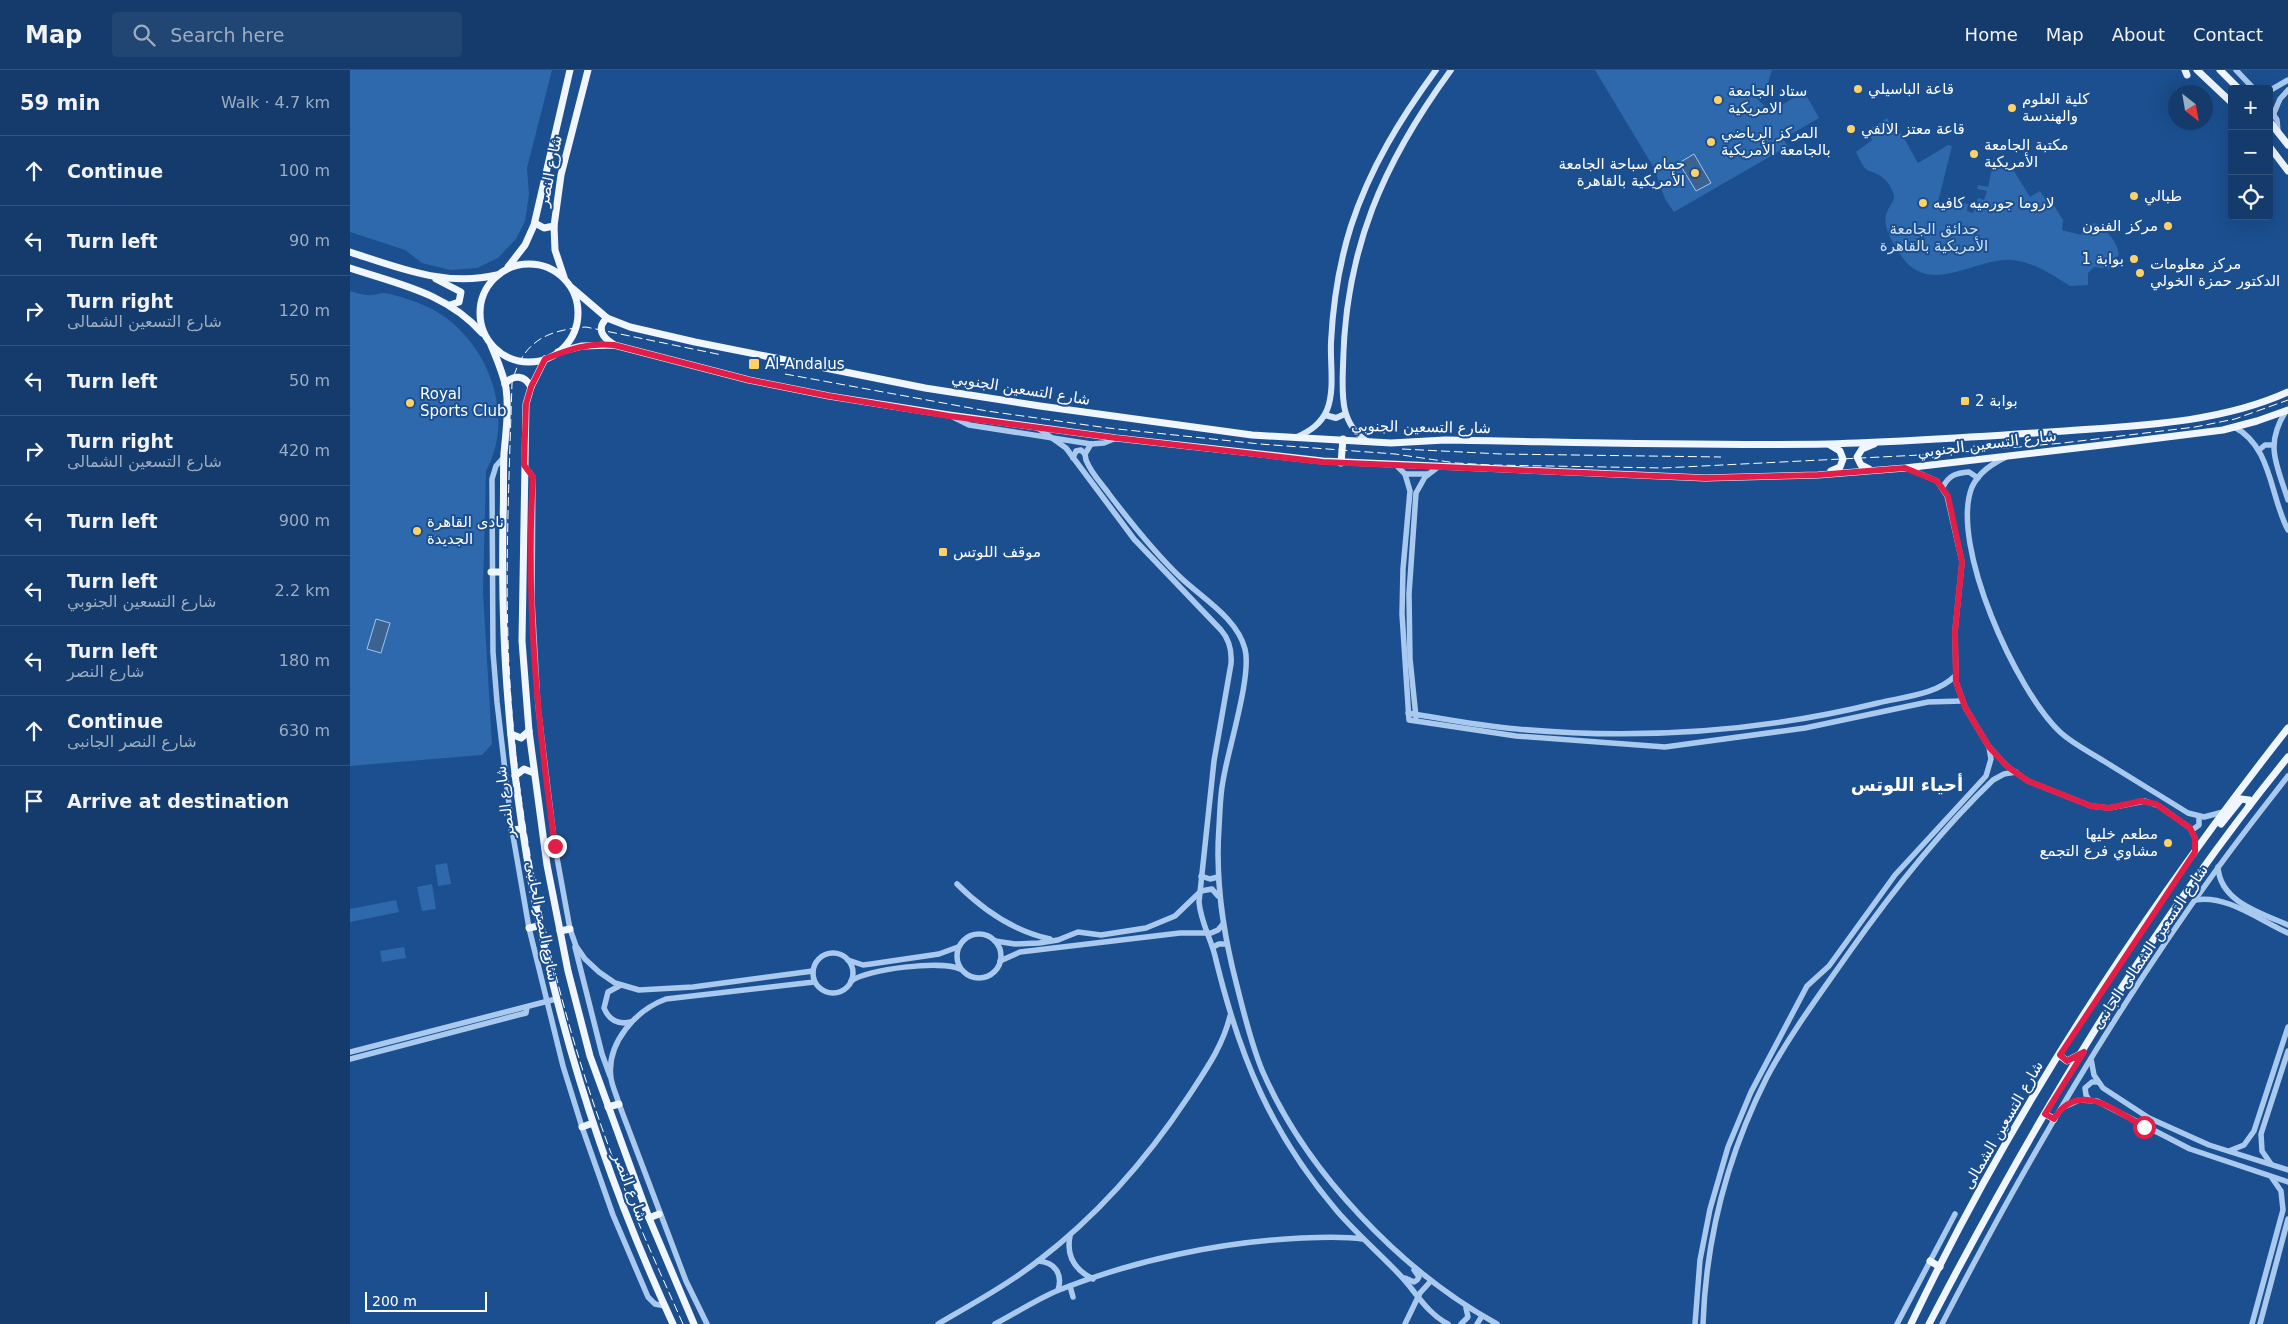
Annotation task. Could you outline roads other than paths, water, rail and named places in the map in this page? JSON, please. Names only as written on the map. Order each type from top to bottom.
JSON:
[{"type":"main road","name":"شارع النصر","points":[[506,269],[526,245],[535,223],[570,70]]},
{"type":"main road","name":"شارع النصر","points":[[564,278],[555,250],[554,226],[561,174],[588,70]]},
{"type":"main road","points":[[1296,438],[1312,429],[1324,415],[1330,395],[1331,337],[1340,273],[1346,244],[1361,198],[1381,155],[1403,116],[1436,70]]},
{"type":"main road","points":[[1367,441],[1352,428],[1345,414],[1344,340],[1353,274],[1373,205],[1392,162],[1410,129],[1451,70]]},
{"type":"main road","points":[[2196,70],[2228,99]]},
{"type":"main road","points":[[2220,70],[2235,85]]},
{"type":"main road","points":[[2273,126],[2288,145]]},
{"type":"main road","points":[[2273,151],[2288,171]]},
{"type":"main road","points":[[535,223],[544,228],[554,226]]},
{"type":"main road","points":[[1346,244],[1350,251],[1359,250]]},
{"type":"main road","points":[[350,252],[417,274],[434,277],[469,279],[498,275]]},
{"type":"main road","points":[[350,268],[425,292],[449,304],[473,324],[489,342],[504,355],[520,361],[545,359],[558,352],[570,340],[577,324],[578,309],[572,288],[556,271],[538,264],[526,264],[506,269],[498,275],[485,291],[480,308],[480,322],[489,342]]},
{"type":"main road","points":[[1340,273],[1347,269],[1353,274]]},
{"type":"main road","points":[[434,277],[461,292],[459,302],[449,304]]},
{"type":"main road","name":"شارع التسعين الجنوبي","points":[[572,288],[608,318],[630,327],[695,342],[925,388],[1183,426],[1296,438],[1401,443],[1445,440],[1625,444],[1827,444],[1879,442],[2084,429],[2194,418],[2246,408],[2288,392]]},
{"type":"main road","points":[[608,318],[602,324],[601,332],[614,345]]},
{"type":"main road","name":"شارع النصر","points":[[489,342],[505,384],[507,404],[502,572],[511,734],[521,829],[538,926],[556,999],[593,1124],[624,1212],[673,1324]]},
{"type":"main road","name":"شارع التسعين الجنوبي","points":[[558,352],[582,346],[614,345],[749,380],[949,416],[1116,438],[1341,463],[1705,478],[1818,475],[1905,468],[2008,456],[2234,428],[2287,410]]},
{"type":"main road","name":"شارع النصر","points":[[545,359],[531,387],[526,404],[522,596],[522,641],[529,731],[545,848],[560,931],[578,1013],[608,1107],[649,1218],[694,1324]]},
{"type":"main road","points":[[505,384],[511,378],[519,377],[526,380],[531,387]]},
{"type":"main road","points":[[1324,415],[1334,418],[1345,414]]},
{"type":"main road","points":[[1341,463],[1343,439]]},
{"type":"main road","points":[[1873,470],[1861,465],[1858,454],[1862,449],[1879,442]]},
{"type":"main road","points":[[1818,475],[1838,468],[1842,462],[1840,451],[1827,444]]},
{"type":"main road","points":[[491,572],[502,572]]},
{"type":"main road","points":[[522,596],[532,596]]},
{"type":"main road","name":"شارع التسعين الشمالى","points":[[1910,1324],[2014,1130],[2060,1055],[2195,852],[2288,728]]},
{"type":"main road","points":[[511,734],[521,738],[529,731]]},
{"type":"main road","name":"شارع التسعين الشمالى","points":[[1929,1324],[2045,1114],[2151,945],[2249,806],[2288,757]]},
{"type":"main road","points":[[515,776],[524,768],[534,773]]},
{"type":"main road","points":[[2210,831],[2218,826],[2241,799],[2249,800],[2249,806]]},
{"type":"main road","points":[[512,830],[521,829]]},
{"type":"main road","points":[[545,848],[555,846]]},
{"type":"main road","points":[[529,928],[538,926]]},
{"type":"main road","points":[[560,931],[570,929]]},
{"type":"main road","points":[[2060,1055],[2067,1061],[2084,1052]]},
{"type":"main road","points":[[608,1107],[619,1104]]},
{"type":"main road","points":[[2045,1114],[2054,1119]]},
{"type":"main road","points":[[582,1127],[593,1124]]},
{"type":"main road","points":[[649,1218],[659,1214]]},
{"type":"main road","points":[[1930,1261],[1940,1267]]},
{"type":"street","points":[[2236,70],[2250,85]]},
{"type":"street","points":[[2273,88],[2287,82]]},
{"type":"street","points":[[2278,132],[2278,120],[2274,113],[2280,99],[2288,90]]},
{"type":"street","points":[[2287,410],[2275,430],[2272,445],[2288,500]]},
{"type":"street","points":[[949,416],[969,425],[1050,436],[1091,444],[1104,444],[1116,438]]},
{"type":"street","points":[[1036,427],[1066,448],[1134,539],[1224,633],[1232,658],[1214,761],[1199,893],[1200,912],[1212,947],[1230,1016],[1249,1069],[1276,1123],[1303,1167],[1337,1210],[1403,1278],[1432,1313],[1448,1324]]},
{"type":"street","points":[[2234,428],[2250,437],[2259,450],[2288,530]]},
{"type":"street","points":[[1085,454],[1091,444]]},
{"type":"street","points":[[2259,450],[2265,445],[2272,445]]},
{"type":"street","points":[[1073,458],[1074,453],[1078,450],[1085,454],[1090,468],[1143,538],[1178,575],[1232,625],[1244,645],[1246,676],[1223,782],[1217,858],[1218,896],[1226,944],[1248,1030],[1262,1070],[1287,1117],[1339,1191],[1365,1222],[1430,1282],[1466,1307],[1497,1324]]},
{"type":"street","points":[[2008,456],[1990,465],[1978,478],[1970,495],[1966,515],[1974,562],[1986,600],[2017,672],[2029,694],[2051,722],[2068,739],[2188,813],[2199,817],[2213,816],[2225,810]]},
{"type":"street","name":"شارع النصر الجانبى","points":[[504,457],[496,466],[492,479],[491,572],[497,702],[512,830],[529,928],[546,1002],[582,1127],[613,1215],[648,1297],[654,1304],[665,1306]]},
{"type":"street","name":"شارع النصر الجانبى","points":[[524,465],[533,477],[532,596],[539,715],[555,846],[573,938]]},
{"type":"street","points":[[1396,465],[1405,474],[1410,491],[1402,614],[1409,720],[1516,736],[1665,747],[1806,728],[1928,702],[1962,701]]},
{"type":"street","points":[[1417,722],[1410,659],[1410,570],[1416,493],[1428,474],[1438,467]]},
{"type":"street","points":[[1905,468],[1931,477],[1943,486],[1948,496],[1962,562],[1955,631],[1955,676],[1962,701],[1989,747],[2016,772],[2035,785],[2091,806],[2109,808],[2141,801],[2152,802],[2192,830],[2195,838],[2195,852]]},
{"type":"street","points":[[1943,486],[1949,477],[1955,474],[1969,472],[1978,478]]},
{"type":"street","points":[[1405,474],[1428,474]]},
{"type":"street","points":[[1201,610],[1208,602]]},
{"type":"street","points":[[1408,713],[1516,729],[1605,734],[1669,733],[1732,728],[1864,707],[1935,689],[1955,676]]},
{"type":"street","points":[[1516,729],[1516,736]]},
{"type":"street","points":[[1695,1324],[1700,1260],[1710,1210],[1728,1147],[1750,1092],[1807,986],[1822,972],[1895,875],[1986,776],[1991,765],[1989,747]]},
{"type":"street","points":[[1703,1324],[1710,1248],[1719,1205],[1736,1147],[1767,1077],[1827,984],[1880,910],[1941,835],[1993,780],[2004,774],[2016,772]]},
{"type":"street","name":"شارع التسعين الشمالى الجانبى","points":[[1942,1324],[2054,1119],[2091,1059],[2195,900],[2288,776]]},
{"type":"street","points":[[2192,830],[2199,825],[2199,817]]},
{"type":"street","points":[[2218,868],[2223,886],[2232,896],[2260,913],[2288,925]]},
{"type":"street","points":[[1201,876],[1210,879],[1218,877]]},
{"type":"street","points":[[956,884],[980,905],[1006,923],[1024,932],[1054,940]]},
{"type":"street","points":[[995,941],[1015,944],[1054,940],[1078,932],[1101,935],[1156,926],[1175,916],[1204,889],[1212,888],[1218,896]]},
{"type":"street","points":[[2228,903],[2232,896]]},
{"type":"street","points":[[2195,900],[2215,898],[2288,933]]},
{"type":"street","points":[[1000,961],[1020,952],[1180,932],[1206,934],[1214,932],[1223,924]]},
{"type":"street","points":[[958,947],[939,954],[863,965],[847,960],[837,954],[826,954],[816,962],[812,971],[814,982],[822,990],[835,993],[844,990],[851,981],[865,973],[934,965],[948,964],[961,969],[968,975],[981,978],[993,972],[1000,961],[1000,948],[988,935],[975,934],[963,940],[958,947],[956,956],[961,969]]},
{"type":"street","points":[[573,938],[590,964],[621,985],[634,990],[649,991],[812,971]]},
{"type":"street","points":[[573,938],[602,1054],[619,1104],[659,1214],[686,1281],[707,1324]]},
{"type":"street","points":[[1212,947],[1226,944]]},
{"type":"street","points":[[847,960],[853,972],[851,981]]},
{"type":"street","points":[[1822,972],[1826,976],[1827,984]]},
{"type":"street","points":[[611,1078],[616,1047],[632,1021],[649,1007],[672,998],[814,982]]},
{"type":"street","points":[[621,985],[608,992],[604,1001],[604,1008],[609,1017],[617,1022],[632,1021]]},
{"type":"street","points":[[350,1052],[556,999]]},
{"type":"street","points":[[1800,1000],[1811,1008]]},
{"type":"street","points":[[350,1059],[526,1013],[527,1007]]},
{"type":"street","points":[[938,1324],[995,1291],[1038,1261],[1070,1236],[1103,1205],[1160,1138],[1211,1061],[1223,1038],[1230,1016]]},
{"type":"street","points":[[2228,1151],[2244,1145],[2254,1131],[2288,1027]]},
{"type":"street","points":[[2271,1164],[2262,1150],[2261,1134],[2288,1051]]},
{"type":"street","points":[[2091,1059],[2098,1082],[2108,1094],[2149,1118],[2209,1145],[2288,1170]]},
{"type":"street","points":[[2090,1100],[2086,1095],[2085,1088],[2092,1082],[2098,1082]]},
{"type":"street","points":[[2060,1110],[2069,1104],[2090,1100],[2103,1104],[2185,1147],[2288,1182]]},
{"type":"street","points":[[2185,1147],[2184,1141],[2188,1136]]},
{"type":"street","points":[[2205,1155],[2210,1151],[2209,1145]]},
{"type":"street","points":[[2252,1324],[2286,1206],[2281,1191],[2272,1178]]},
{"type":"street","points":[[1897,1324],[1955,1214]]},
{"type":"street","points":[[2260,1324],[2288,1218]]},
{"type":"street","points":[[1070,1236],[1069,1249],[1072,1262],[1081,1272],[1093,1279]]},
{"type":"street","points":[[995,1324],[1058,1290],[1147,1262],[1218,1247],[1282,1239],[1335,1237],[1364,1239]]},
{"type":"street","points":[[1038,1261],[1050,1264],[1058,1272],[1060,1284],[1058,1290]]},
{"type":"street","points":[[1403,1278],[1414,1282],[1418,1279],[1411,1264]]},
{"type":"street","points":[[1406,1324],[1418,1297],[1430,1282]]},
{"type":"street","points":[[1070,1286],[1074,1297]]},
{"type":"street","points":[[1461,1324],[1468,1317],[1466,1307]]},
{"type":"street","points":[[1478,1324],[1482,1316]]},
{"type":"railway","points":[[683,1324],[632,1207],[602,1129],[564,1005],[534,878],[515,749],[508,646],[508,534],[512,383],[522,357],[538,341],[559,331],[586,327],[722,355]]},
{"type":"railway","points":[[785,374],[987,411],[1108,428],[1260,444],[1395,454],[1456,463],[1663,468],[1940,454],[2063,443],[2195,427],[2235,419],[2288,400]]},
{"type":"railway","points":[[1402,449],[1501,454],[1721,457]]},
{"type":"place","name":"قاعة الباسيلي","points":[[1858,89]]},
{"type":"place","name":"ستاد الجامعة الامريكية","points":[[1718,100]]},
{"type":"place","name":"كلية العلوم والهندسة","points":[[2012,108]]},
{"type":"place","name":"قاعة معتز الالفي","points":[[1851,129]]},
{"type":"place","name":"المركز الرياضي بالجامعة الأمريكية","points":[[1711,142]]},
{"type":"place","name":"مكتبة الجامعة الأمريكية","points":[[1974,154]]},
{"type":"place","name":"حمام سباحة الجامعة الأمريكية بالقاهرة","points":[[1695,173]]},
{"type":"place","name":"طبالي","points":[[2134,196]]},
{"type":"place","name":"لاروما جورميه كافيه","points":[[1923,203]]},
{"type":"place","name":"مركز الفنون","points":[[2168,226]]},
{"type":"place","name":"بوابة 1","points":[[2134,259]]},
{"type":"place","name":"مركز معلومات الدكتور حمزة الخولي","points":[[2140,273]]},
{"type":"place","name":"Al-Andalus","points":[[754,364]]},
{"type":"place","name":"بوابة 2","points":[[1965,401]]},
{"type":"place","name":"Royal Sports Club","points":[[410,403]]},
{"type":"place","name":"نادى القاهرة الجديدة","points":[[417,531]]},
{"type":"place","name":"موقف اللوتس","points":[[943,552]]},
{"type":"place","name":"مطعم خليها مشاوي فرع التجمع","points":[[2168,843]]},
{"type":"district","name":"أحياء اللوتس","points":[[1907,785]]},
{"type":"park label","name":"حدائق الجامعة الأمريكية بالقاهرة","points":[[1934,238]]}]
